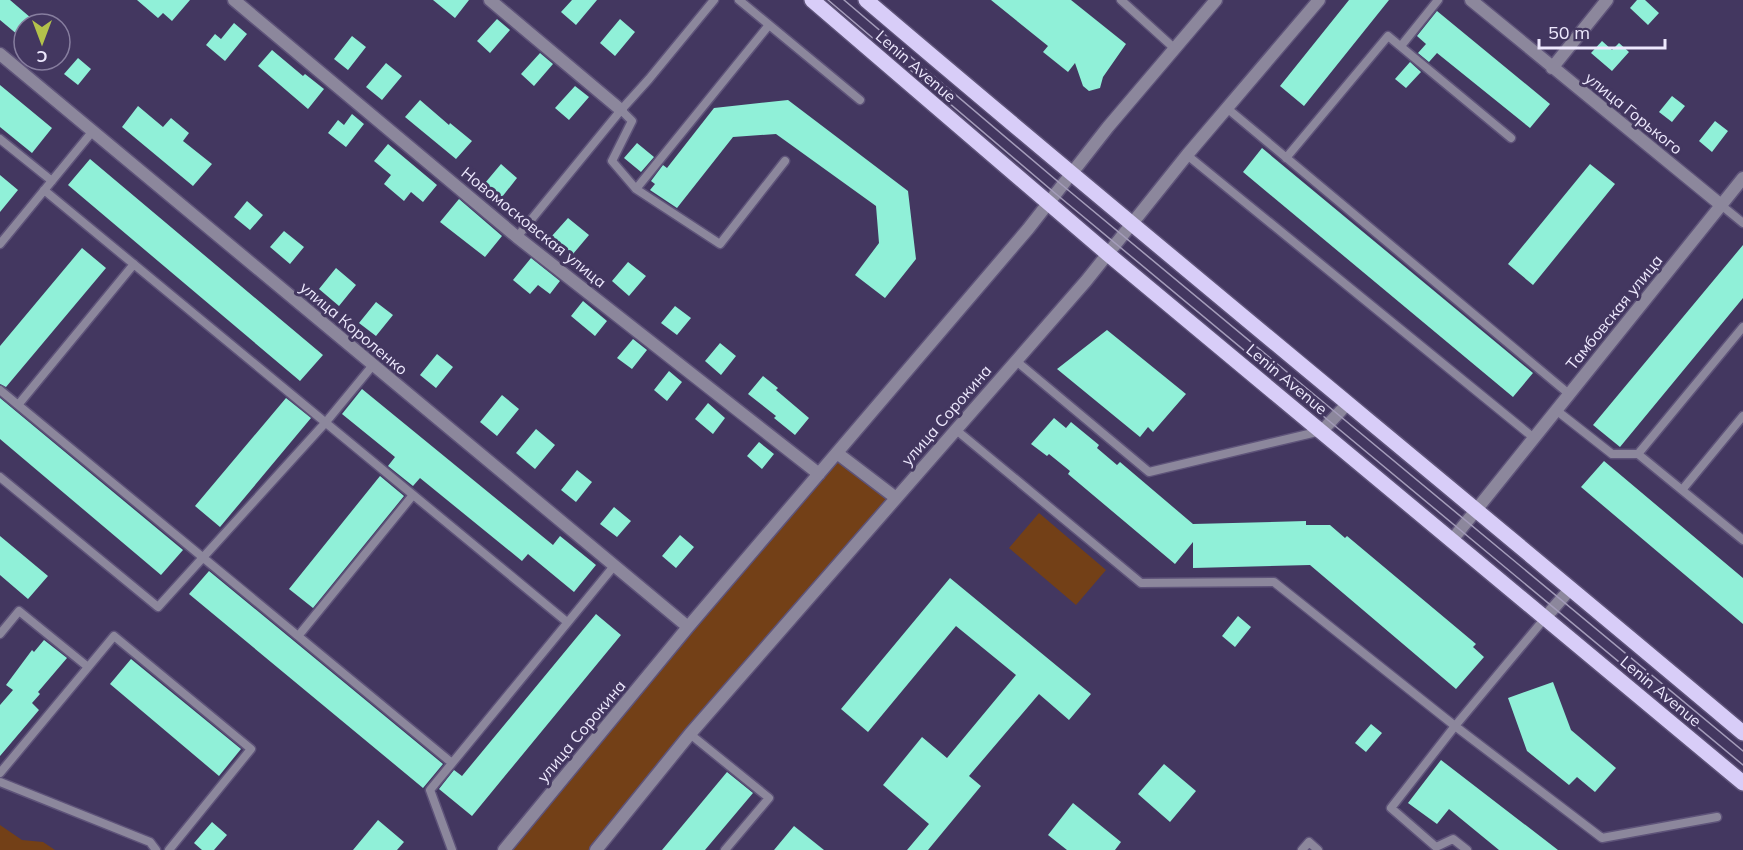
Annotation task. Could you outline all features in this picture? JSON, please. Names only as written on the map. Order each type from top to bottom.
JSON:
[{"type":"main road","name":"Lenin Avenue","points":[[812,0],[1108,254],[1743,783]]},
{"type":"main road","name":"Lenin Avenue","points":[[866,0],[1131,225],[1477,509],[1743,733]]},
{"type":"street","name":"Новомосковская улица","points":[[234,0],[517,237],[819,474]]},
{"type":"street","points":[[490,0],[621,110]]},
{"type":"street","name":"улица Сорокина","points":[[504,850],[688,627],[1028,229],[1174,48],[1216,0]]},
{"type":"street","name":"улица Сорокина","points":[[596,850],[690,734],[1108,254],[1187,155],[1319,0]]},
{"type":"street","name":"улица Горького","points":[[1471,0],[1721,205]]},
{"type":"street","points":[[1552,68],[1607,0]]},
{"type":"street","name":"улица Короленко","points":[[0,54],[688,627]]},
{"type":"street","name":"Тамбовская улица","points":[[1452,540],[1742,181]]},
{"type":"street","points":[[1322,431],[1348,403]]},
{"type":"street","points":[[837,453],[896,498]]},
{"type":"street","points":[[1545,618],[1571,588]]},
{"type":"lane","points":[[517,237],[714,0]]},
{"type":"lane","points":[[739,0],[860,100]]},
{"type":"lane","points":[[1121,0],[1174,48]]},
{"type":"lane","points":[[1401,46],[1438,0]]},
{"type":"lane","points":[[636,189],[769,24]]},
{"type":"lane","points":[[1286,158],[1388,36],[1511,138]]},
{"type":"lane","points":[[1228,109],[1569,394]]},
{"type":"lane","points":[[621,110],[632,121],[612,161],[636,189],[720,244],[785,161]]},
{"type":"lane","points":[[0,244],[92,132]]},
{"type":"lane","points":[[0,139],[52,181]]},
{"type":"lane","points":[[1187,155],[1534,438]]},
{"type":"lane","points":[[44,190],[567,622]]},
{"type":"lane","points":[[1721,205],[1743,223]]},
{"type":"lane","points":[[18,405],[134,264]]},
{"type":"lane","points":[[1638,454],[1743,327]]},
{"type":"lane","points":[[1015,360],[1149,472],[1322,431]]},
{"type":"lane","points":[[0,477],[158,607],[326,422],[373,365]]},
{"type":"lane","points":[[0,390],[452,763]]},
{"type":"lane","points":[[1556,411],[1612,454],[1638,454],[1743,540]]},
{"type":"lane","points":[[1682,490],[1743,416]]},
{"type":"lane","points":[[955,429],[1141,583],[1274,582],[1455,726],[1602,838],[1717,817]]},
{"type":"lane","points":[[299,635],[413,495]]},
{"type":"lane","points":[[452,850],[430,790],[614,566]]},
{"type":"lane","points":[[0,634],[19,610],[88,667]]},
{"type":"lane","points":[[1467,850],[1453,839],[1436,848],[1390,808],[1545,618]]},
{"type":"lane","points":[[0,773],[114,636],[251,748],[170,850]]},
{"type":"lane","points":[[690,734],[769,798],[725,850]]},
{"type":"lane","points":[[0,782],[150,842],[156,850]]},
{"type":"lane","points":[[1302,850],[1309,842],[1318,850]]},
{"type":"shaded area","points":[[837,453],[896,498],[596,850],[504,850]]},
{"type":"shaded area","points":[[1039,513],[1106,570],[1076,605],[1009,548]]},
{"type":"shaded area","points":[[0,825],[22,840],[43,842],[55,850],[0,850]]},
{"type":"building","points":[[0,0],[10,0],[24,12],[12,12],[12,30],[0,20]]},
{"type":"building","points":[[137,0],[190,0],[172,21],[163,13],[158,18]]},
{"type":"building","points":[[433,0],[469,0],[455,18]]},
{"type":"building","points":[[572,0],[597,0],[576,25],[561,12]]},
{"type":"building","points":[[991,0],[1071,0],[1126,44],[1103,77],[1100,88],[1089,91],[1083,86],[1075,63],[1068,72],[1043,52],[1048,46]]},
{"type":"building","points":[[1349,0],[1389,0],[1304,106],[1280,86]]},
{"type":"building","points":[[1637,0],[1645,0],[1659,13],[1648,25],[1630,8]]},
{"type":"building","points":[[1437,11],[1550,104],[1530,128],[1437,53],[1429,62],[1418,53],[1426,44],[1417,36]]},
{"type":"building","points":[[497,19],[510,30],[490,53],[477,41]]},
{"type":"building","points":[[620,19],[635,32],[615,56],[600,43]]},
{"type":"building","points":[[234,23],[247,34],[225,61],[206,45],[215,34],[221,39]]},
{"type":"building","points":[[352,36],[366,47],[348,70],[334,59]]},
{"type":"building","points":[[1602,41],[1612,50],[1619,43],[1629,52],[1612,71],[1591,53]]},
{"type":"building","points":[[272,50],[303,76],[305,74],[324,89],[308,109],[258,66]]},
{"type":"building","points":[[540,53],[553,64],[534,86],[521,74]]},
{"type":"building","points":[[78,58],[91,69],[78,85],[64,74],[72,72],[72,65]]},
{"type":"building","points":[[1410,62],[1421,72],[1406,88],[1395,79]]},
{"type":"building","points":[[386,63],[402,76],[382,100],[366,87]]},
{"type":"building","points":[[0,85],[52,128],[32,153],[0,127]]},
{"type":"building","points":[[575,86],[589,97],[569,120],[555,108]]},
{"type":"building","points":[[1672,96],[1685,106],[1672,122],[1659,112]]},
{"type":"building","points":[[420,100],[472,141],[456,159],[405,117]]},
{"type":"building","points":[[788,100],[908,191],[916,259],[885,298],[855,275],[879,243],[876,206],[776,134],[733,137],[677,208],[650,190],[655,184],[651,181],[663,165],[667,168],[714,108]]},
{"type":"building","points":[[138,106],[163,127],[171,118],[189,133],[183,141],[212,164],[193,186],[122,127]]},
{"type":"building","points":[[352,114],[364,124],[346,147],[328,133],[338,120],[344,125]]},
{"type":"building","points":[[1715,121],[1728,131],[1712,152],[1699,141]]},
{"type":"building","points":[[637,143],[654,157],[641,172],[624,158]]},
{"type":"building","points":[[388,144],[437,185],[423,202],[411,192],[404,201],[384,184],[391,175],[374,161]]},
{"type":"building","points":[[1262,148],[1533,373],[1513,397],[1243,172]]},
{"type":"building","points":[[90,159],[323,355],[300,381],[68,185]]},
{"type":"building","points":[[501,164],[517,178],[502,197],[485,183]]},
{"type":"building","points":[[1590,164],[1615,184],[1533,285],[1508,264]]},
{"type":"building","points":[[0,175],[18,190],[0,212]]},
{"type":"building","points":[[459,199],[502,236],[485,257],[440,222]]},
{"type":"building","points":[[247,201],[263,215],[250,230],[234,217]]},
{"type":"building","points":[[568,218],[589,235],[573,254],[551,237]]},
{"type":"building","points":[[284,231],[304,247],[290,264],[270,247]]},
{"type":"building","points":[[1743,245],[1743,298],[1620,447],[1593,425]]},
{"type":"building","points":[[82,248],[106,268],[6,387],[0,384],[0,346]]},
{"type":"building","points":[[531,258],[560,281],[550,294],[538,285],[530,294],[513,280]]},
{"type":"building","points":[[628,262],[646,276],[629,296],[612,281]]},
{"type":"building","points":[[336,268],[356,285],[339,306],[319,289]]},
{"type":"building","points":[[583,301],[607,321],[595,336],[571,316]]},
{"type":"building","points":[[376,302],[393,315],[376,336],[359,323]]},
{"type":"building","points":[[675,306],[691,318],[677,335],[661,323]]},
{"type":"building","points":[[1107,330],[1186,394],[1153,432],[1148,427],[1140,437],[1057,369]]},
{"type":"building","points":[[633,339],[647,350],[632,369],[617,358]]},
{"type":"building","points":[[720,343],[736,356],[721,375],[705,361]]},
{"type":"building","points":[[437,354],[453,367],[436,388],[420,375]]},
{"type":"building","points":[[669,371],[682,382],[667,401],[654,390]]},
{"type":"building","points":[[763,376],[809,418],[795,435],[774,418],[776,416],[748,394]]},
{"type":"building","points":[[362,389],[553,545],[560,536],[596,565],[574,592],[528,554],[522,561],[420,478],[413,486],[388,466],[395,457],[342,414]]},
{"type":"building","points":[[502,395],[519,409],[497,436],[480,422]]},
{"type":"building","points":[[0,398],[183,550],[161,575],[0,439]]},
{"type":"building","points":[[286,398],[311,418],[220,527],[195,506]]},
{"type":"building","points":[[708,403],[725,418],[713,434],[695,419]]},
{"type":"building","points":[[1054,418],[1066,428],[1071,422],[1099,445],[1097,448],[1117,465],[1120,462],[1193,524],[1306,521],[1306,525],[1330,525],[1345,538],[1347,536],[1476,644],[1473,647],[1484,657],[1456,689],[1310,565],[1193,568],[1193,542],[1175,564],[1068,474],[1070,471],[1049,454],[1047,456],[1031,444]]},
{"type":"building","points":[[536,429],[555,445],[535,469],[516,453]]},
{"type":"building","points":[[759,442],[774,454],[762,469],[747,456]]},
{"type":"building","points":[[1604,461],[1743,578],[1743,624],[1581,487]]},
{"type":"building","points":[[577,470],[592,482],[576,502],[561,490]]},
{"type":"building","points":[[380,476],[404,496],[313,608],[289,589]]},
{"type":"building","points":[[614,507],[631,521],[617,537],[600,524]]},
{"type":"building","points":[[680,535],[694,547],[676,568],[662,556]]},
{"type":"building","points":[[0,536],[48,576],[28,599],[0,575]]},
{"type":"building","points":[[209,571],[443,764],[423,788],[189,594]]},
{"type":"building","points":[[950,578],[1091,694],[1069,720],[1039,694],[969,776],[981,786],[928,850],[907,850],[929,824],[883,785],[922,737],[947,758],[1016,675],[956,626],[868,732],[841,709]]},
{"type":"building","points":[[596,614],[621,635],[472,816],[439,789],[454,770],[462,776]]},
{"type":"building","points":[[1238,616],[1251,627],[1235,647],[1222,636]]},
{"type":"building","points":[[44,640],[67,658],[38,692],[40,694],[32,703],[39,710],[0,756],[0,705],[13,690],[6,685],[32,650],[34,652]]},
{"type":"building","points":[[131,659],[241,749],[219,776],[110,684]]},
{"type":"building","points":[[1553,682],[1571,730],[1616,768],[1595,792],[1577,777],[1569,785],[1527,751],[1508,698]]},
{"type":"building","points":[[1371,724],[1382,733],[1366,752],[1355,743]]},
{"type":"building","points":[[1441,760],[1558,850],[1499,850],[1449,809],[1437,824],[1408,803]]},
{"type":"building","points":[[1164,764],[1196,791],[1170,822],[1138,794]]},
{"type":"building","points":[[727,772],[753,793],[705,850],[662,850]]},
{"type":"building","points":[[1073,803],[1121,842],[1115,850],[1067,850],[1048,835]]},
{"type":"building","points":[[378,820],[404,842],[397,850],[353,850]]},
{"type":"building","points":[[212,822],[227,835],[214,850],[202,850],[194,843]]},
{"type":"building","points":[[794,826],[824,850],[774,850]]},
{"type":"tram line","points":[[828,0],[1056,194],[1743,765]]},
{"type":"tram line","points":[[844,0],[1062,185],[1743,751]]}]
